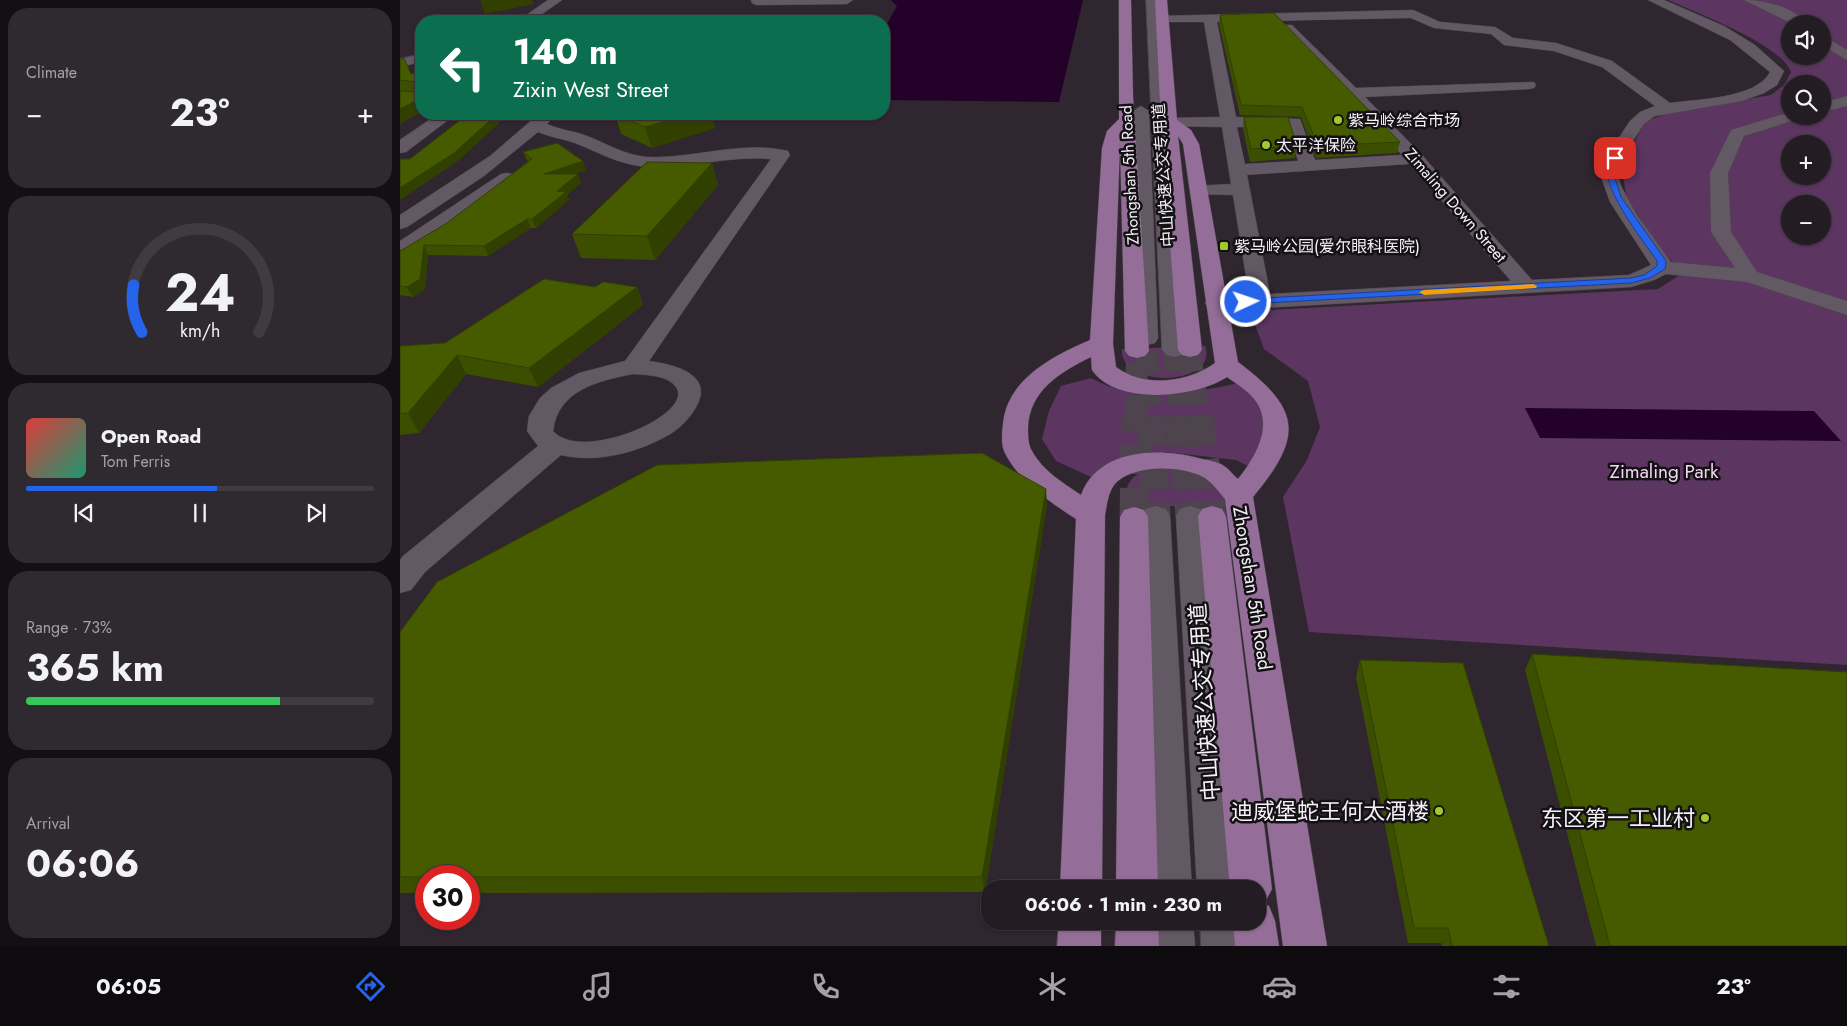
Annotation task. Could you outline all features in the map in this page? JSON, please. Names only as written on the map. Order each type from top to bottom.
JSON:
[{"type":"main road","name":"Zhongshan 5th Road","points":[[1126,0],[1126,122],[1142,351]]},
{"type":"main road","points":[[1161,0],[1182,350]]},
{"type":"main road","points":[[1126,122],[1115,132],[1110,148],[1100,344],[1104,370],[1119,380],[1144,386],[1200,382],[1216,375],[1227,365],[1191,144],[1188,134],[1169,122]]},
{"type":"main road","points":[[1091,515],[1039,478],[1017,452],[1014,419],[1027,393],[1042,375],[1072,356],[1100,344]]},
{"type":"main road","name":"Zhongshan 5th Road","points":[[1186,512],[1260,469],[1273,444],[1277,425],[1270,404],[1255,387],[1227,365]]},
{"type":"main road","points":[[1081,880],[1091,515],[1095,494],[1106,477],[1122,466],[1151,460],[1181,462],[1213,471],[1186,512],[1137,880]]},
{"type":"main road","name":"Zhongshan 5th Road","points":[[1186,512],[1249,880]]},
{"type":"main road","name":"Zhongshan 5th Road","points":[[1186,512],[1305,946]]},
{"type":"main road","points":[[1079,946],[1080,930]]},
{"type":"main road","points":[[1137,930],[1137,946]]},
{"type":"main road","points":[[1255,930],[1257,946]]},
{"type":"street","points":[[533,15],[556,0]]},
{"type":"street","points":[[547,15],[568,0]]},
{"type":"street","points":[[756,1],[847,0]]},
{"type":"street","name":"中山快速公交专用道","points":[[1138,0],[1142,351]]},
{"type":"street","name":"中山快速公交专用道","points":[[1152,0],[1182,350]]},
{"type":"street","points":[[1654,0],[1735,37],[1765,58],[1777,71],[1776,77],[1771,84],[1751,93],[1707,104],[1663,108],[1648,113],[1636,124],[1610,167],[1609,172],[1617,197],[1661,261],[1662,267]]},
{"type":"street","points":[[1750,0],[1785,15]]},
{"type":"street","points":[[1162,20],[1413,14],[1438,25],[1495,31],[1509,42],[1556,47],[1607,64],[1663,108]]},
{"type":"street","name":"Zimaling Down Street","points":[[1278,18],[1353,92],[1416,160],[1527,287]]},
{"type":"street","points":[[1210,19],[1262,301]]},
{"type":"street","points":[[1831,45],[1847,56]]},
{"type":"street","points":[[400,58],[415,54]]},
{"type":"street","points":[[400,63],[415,59]]},
{"type":"street","points":[[1353,92],[1529,84]]},
{"type":"street","points":[[1831,105],[1847,101]]},
{"type":"street","points":[[1750,276],[1721,232],[1719,173],[1737,133],[1781,119]]},
{"type":"street","points":[[400,148],[440,120]]},
{"type":"street","points":[[400,223],[478,172],[542,120],[548,132],[578,138],[610,155],[629,160],[662,162],[700,159],[742,152],[782,155],[632,367]]},
{"type":"street","points":[[1169,122],[1294,122],[1308,166]]},
{"type":"street","points":[[1239,170],[1416,160]]},
{"type":"street","points":[[400,250],[507,178]]},
{"type":"street","points":[[1200,190],[1241,189]]},
{"type":"street","points":[[1216,303],[1631,281],[1647,276],[1662,267],[1750,276],[1847,308]]},
{"type":"street","points":[[632,367],[653,368],[671,371],[683,378],[689,389],[688,401],[680,414],[665,426],[644,438],[620,446],[593,450],[568,449],[556,444],[549,442],[540,431],[539,418],[548,403],[564,390],[586,378],[610,370],[632,367]]},
{"type":"street","points":[[400,582],[414,564],[556,444]]},
{"type":"street","name":"中山快速公交专用道","points":[[1171,880],[1186,512]]},
{"type":"street","name":"中山快速公交专用道","points":[[1186,512],[1217,880]]},
{"type":"street","points":[[1172,930],[1173,946]]},
{"type":"street","points":[[1222,930],[1223,946]]},
{"type":"green space","name":"Zimaling Park","points":[[1668,0],[1847,0],[1847,665],[1309,632],[1283,497],[1307,460],[1320,427],[1308,381],[1264,349],[1250,311],[1658,289],[1683,273],[1657,245],[1627,198],[1621,167],[1645,122],[1667,113],[1771,95],[1781,87],[1781,125],[1831,125],[1831,75],[1789,75],[1791,72],[1786,65],[1831,65],[1831,15],[1781,15],[1781,59],[1772,51],[1736,30]]},
{"type":"green space","points":[[1205,346],[1206,359],[1198,369],[1185,375],[1168,378],[1151,377],[1136,371],[1125,362],[1122,349]]},
{"type":"green space","points":[[1091,378],[1109,386],[1146,394],[1205,390],[1243,382],[1266,416],[1254,469],[1236,460],[1166,452],[1121,459],[1091,477],[1056,461],[1042,439],[1049,411],[1061,386]]},
{"type":"green space","points":[[1180,464],[1221,483],[1227,506],[1126,506],[1128,484],[1134,478],[1149,469]]},
{"type":"shaded area","points":[[891,0],[1083,0],[1059,102],[890,100],[890,18],[897,6]]},
{"type":"shaded area","points":[[1525,408],[1814,411],[1841,441],[1540,438]]},
{"type":"building","points":[[1274,13],[1400,142],[1318,146],[1302,107],[1241,105],[1220,15]]},
{"type":"building","points":[[404,58],[411,74],[415,72],[415,82],[400,80],[400,60]]},
{"type":"building","points":[[400,91],[415,92],[415,101],[400,109]]},
{"type":"building","points":[[1244,117],[1288,117],[1297,146],[1251,149]]},
{"type":"building","points":[[460,120],[490,120],[454,153],[400,188],[400,159],[410,159]]},
{"type":"building","points":[[629,120],[669,120],[645,127]]},
{"type":"building","points":[[557,143],[583,161],[544,174],[578,174],[557,191],[566,192],[532,219],[527,219],[484,246],[424,245],[420,279],[407,287],[400,286],[400,250],[447,223],[532,159],[523,152]]},
{"type":"building","points":[[647,162],[712,163],[647,236],[572,234]]},
{"type":"building","points":[[544,279],[595,287],[603,282],[637,287],[529,368],[457,355],[408,413],[400,414],[400,346],[445,343]]},
{"type":"building","points":[[982,453],[1046,489],[982,877],[480,877],[480,865],[415,865],[415,877],[400,877],[400,632],[437,582],[657,465]]},
{"type":"building","name":"东区第一工业村","points":[[1532,654],[1847,672],[1847,946],[1610,946]]},
{"type":"building","name":"迪威堡蛇王何太酒楼","points":[[1360,660],[1463,663],[1549,946],[1452,946],[1448,928],[1414,928]]},
{"type":"tunnel","points":[[1174,350],[1181,418]]},
{"type":"tunnel","points":[[1190,350],[1199,418]]},
{"type":"tunnel","points":[[1136,418],[1137,351]]},
{"type":"tunnel","points":[[1147,351],[1151,418]]},
{"type":"tunnel","points":[[1134,517],[1136,417]]},
{"type":"tunnel","points":[[1151,417],[1156,516]]},
{"type":"tunnel","points":[[1180,417],[1190,516]]},
{"type":"tunnel","points":[[1199,417],[1212,516]]},
{"type":"slow traffic","points":[[1424,292],[1533,286]]},
{"type":"place","name":"紫马岭综合市场","points":[[1338,120]]},
{"type":"place","name":"太平洋保险","points":[[1266,145]]},
{"type":"place","name":"紫马岭公园(爱尔眼科医院)","points":[[1224,246]]},
{"type":"place","name":"迪威堡蛇王何太酒楼","points":[[1439,811]]},
{"type":"place","name":"东区第一工业村","points":[[1705,818]]},
{"type":"route","points":[[1246,302],[1631,281],[1647,276],[1662,267],[1661,261],[1643,238],[1617,197],[1609,172],[1615,158]]}]
